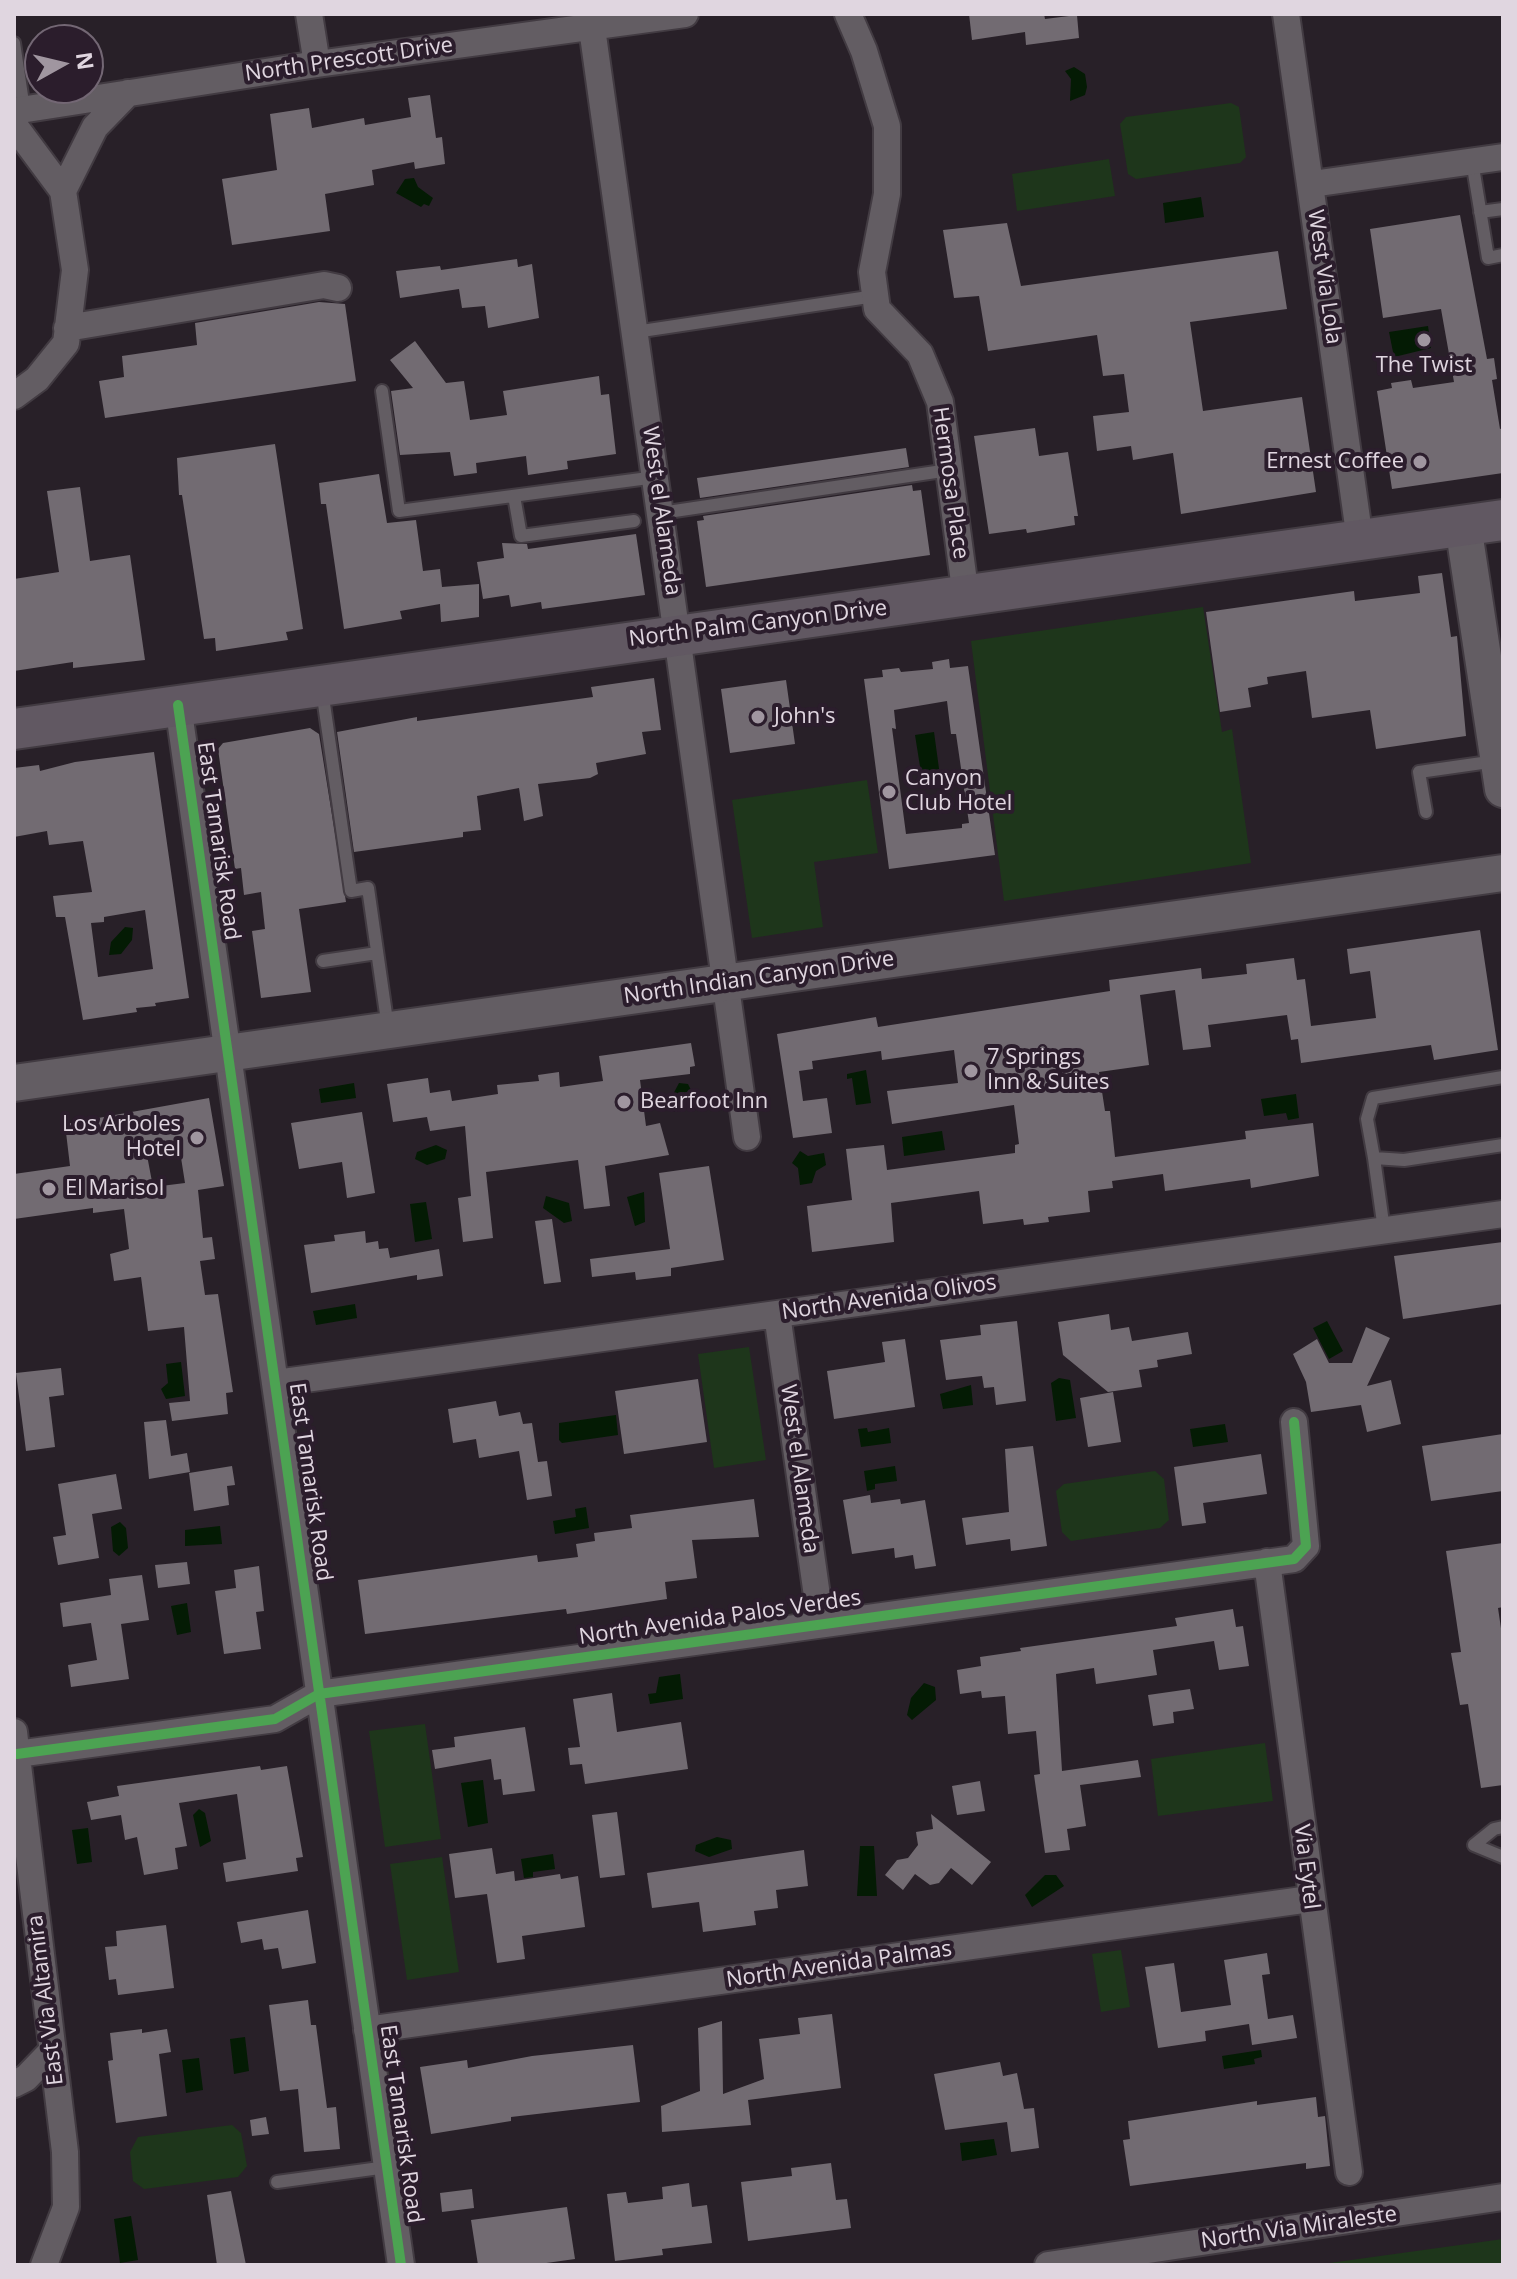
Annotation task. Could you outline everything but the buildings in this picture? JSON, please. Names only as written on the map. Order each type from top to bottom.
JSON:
[{"type":"main road","name":"North Palm Canyon Drive","points":[[14,729],[1503,520]]},
{"type":"main road","points":[[1463,525],[1497,701],[1501,775]]},
{"type":"main road","name":"North Indian Canyon Drive","points":[[14,1083],[1503,873]]},
{"type":"street","points":[[309,14],[317,64]]},
{"type":"street","name":"North Prescott Drive","points":[[17,115],[128,93],[317,64],[685,14]]},
{"type":"street","points":[[848,14],[864,51],[887,126],[887,194],[872,272],[875,296]]},
{"type":"street","name":"West Via Lola","points":[[1286,14],[1360,540]]},
{"type":"street","name":"West el Alameda","points":[[592,28],[747,1137]]},
{"type":"street","points":[[63,191],[95,127],[128,93]]},
{"type":"street","points":[[14,396],[37,379],[66,343],[75,270],[63,191],[17,115]]},
{"type":"street","points":[[1312,184],[1503,157]]},
{"type":"street","points":[[67,328],[324,285],[338,288]]},
{"type":"street","name":"Hermosa Place","points":[[875,296],[877,309],[920,354],[940,402],[966,597]]},
{"type":"street","name":"East Tamarisk Road","points":[[178,705],[401,2265]]},
{"type":"street","name":"North Avenida Olivos","points":[[276,1383],[1503,1214]]},
{"type":"street","name":"West el Alameda","points":[[777,1314],[821,1624]]},
{"type":"street","name":"North Avenida Palos Verdes","points":[[15,1743],[275,1719],[319,1694],[1294,1559],[1306,1546],[1294,1422]]},
{"type":"street","name":"Via Eytel","points":[[1267,1562],[1349,2172]]},
{"type":"street","name":"East Via Altamira","points":[[15,1743],[65,2152],[66,2207],[44,2265]]},
{"type":"street","name":"North Avenida Palmas","points":[[367,2030],[1310,1899]]},
{"type":"street","points":[[14,2084],[26,2078],[51,2052]]},
{"type":"street","name":"North Via Miraleste","points":[[1048,2265],[1103,2261],[1503,2197]]},
{"type":"lane","points":[[14,43],[17,115]]},
{"type":"lane","points":[[1472,161],[1488,258],[1503,255]]},
{"type":"lane","points":[[1480,212],[1503,209]]},
{"type":"lane","points":[[635,332],[875,296]]},
{"type":"lane","points":[[382,391],[399,511],[656,477]]},
{"type":"lane","points":[[661,513],[949,470]]},
{"type":"lane","points":[[514,496],[521,536],[634,521]]},
{"type":"lane","points":[[322,685],[351,891],[368,888],[388,1031]]},
{"type":"lane","points":[[1426,812],[1419,772],[1501,775]]},
{"type":"lane","points":[[323,961],[377,953]]},
{"type":"lane","points":[[1384,1230],[1367,1119],[1373,1098],[1503,1077]]},
{"type":"lane","points":[[1374,1158],[1404,1160],[1503,1145]]},
{"type":"lane","points":[[1503,1827],[1494,1829],[1474,1845],[1503,1857]]},
{"type":"lane","points":[[277,2182],[387,2167]]},
{"type":"shaded area","points":[[1074,67],[1085,74],[1087,87],[1085,95],[1070,101],[1071,79],[1065,71]]},
{"type":"shaded area","points":[[1231,103],[1239,107],[1246,157],[1240,163],[1136,179],[1128,174],[1120,124],[1126,117]]},
{"type":"shaded area","points":[[1109,159],[1115,196],[1017,211],[1012,174]]},
{"type":"shaded area","points":[[414,178],[418,187],[433,198],[429,206],[424,204],[421,207],[396,193],[405,179]]},
{"type":"shaded area","points":[[1201,197],[1204,217],[1165,223],[1163,203]]},
{"type":"shaded area","points":[[1428,326],[1431,348],[1394,357],[1389,332]]},
{"type":"shaded area","points":[[1203,607],[1222,732],[1232,729],[1251,863],[1004,901],[971,641]]},
{"type":"shaded area","points":[[934,732],[940,776],[922,779],[915,735]]},
{"type":"shaded area","points":[[867,780],[878,853],[814,862],[823,927],[752,938],[732,800]]},
{"type":"shaded area","points":[[125,927],[133,928],[132,940],[121,954],[109,955],[111,942]]},
{"type":"shaded area","points":[[866,1070],[871,1103],[856,1105],[852,1078],[847,1079],[847,1074]]},
{"type":"shaded area","points":[[354,1083],[356,1098],[321,1103],[319,1089]]},
{"type":"shaded area","points":[[679,1083],[688,1084],[692,1092],[674,1112],[668,1104]]},
{"type":"shaded area","points":[[1296,1094],[1299,1118],[1288,1120],[1286,1113],[1264,1116],[1261,1099]]},
{"type":"shaded area","points":[[942,1131],[945,1150],[904,1156],[902,1137]]},
{"type":"shaded area","points":[[436,1145],[447,1150],[445,1159],[427,1165],[415,1159],[417,1152]]},
{"type":"shaded area","points":[[800,1151],[808,1156],[824,1153],[826,1165],[816,1171],[812,1183],[800,1185],[798,1168],[792,1163]]},
{"type":"shaded area","points":[[644,1192],[645,1222],[635,1226],[627,1197]]},
{"type":"shaded area","points":[[546,1196],[569,1203],[572,1221],[564,1223],[543,1208]]},
{"type":"shaded area","points":[[426,1202],[432,1239],[415,1242],[410,1204]]},
{"type":"shaded area","points":[[355,1304],[357,1318],[316,1325],[313,1311]]},
{"type":"shaded area","points":[[1327,1321],[1343,1351],[1329,1359],[1313,1328]]},
{"type":"shaded area","points":[[749,1347],[766,1460],[714,1468],[698,1354]]},
{"type":"shaded area","points":[[181,1362],[185,1396],[166,1399],[161,1389],[168,1383],[166,1364]]},
{"type":"shaded area","points":[[1059,1378],[1070,1380],[1076,1418],[1056,1421],[1051,1383]]},
{"type":"shaded area","points":[[971,1385],[973,1405],[943,1409],[940,1394]]},
{"type":"shaded area","points":[[616,1415],[618,1435],[562,1443],[559,1440],[559,1423]]},
{"type":"shaded area","points":[[1225,1424],[1228,1442],[1193,1447],[1190,1429]]},
{"type":"shaded area","points":[[867,1428],[868,1432],[889,1428],[891,1443],[861,1447],[858,1429]]},
{"type":"shaded area","points":[[895,1466],[897,1481],[875,1484],[875,1489],[867,1491],[864,1471]]},
{"type":"shaded area","points":[[1155,1471],[1164,1479],[1169,1520],[1160,1528],[1071,1541],[1062,1532],[1056,1491],[1064,1484]]},
{"type":"shaded area","points":[[586,1507],[589,1528],[555,1534],[553,1521],[576,1517],[575,1509]]},
{"type":"shaded area","points":[[120,1522],[126,1528],[128,1548],[119,1556],[113,1551],[111,1527]]},
{"type":"shaded area","points":[[220,1526],[222,1544],[185,1546],[185,1530]]},
{"type":"shaded area","points":[[187,1603],[191,1632],[177,1635],[171,1606]]},
{"type":"shaded area","points":[[680,1674],[683,1699],[650,1704],[648,1694],[656,1693],[659,1677]]},
{"type":"shaded area","points":[[924,1683],[935,1687],[936,1700],[912,1720],[907,1715],[911,1698]]},
{"type":"shaded area","points":[[425,1724],[441,1839],[385,1847],[369,1731]]},
{"type":"shaded area","points":[[1265,1743],[1273,1801],[1158,1816],[1151,1759]]},
{"type":"shaded area","points":[[483,1780],[488,1823],[468,1827],[461,1783]]},
{"type":"shaded area","points":[[199,1809],[205,1813],[211,1841],[200,1847],[193,1815]]},
{"type":"shaded area","points":[[88,1828],[92,1862],[77,1864],[72,1830]]},
{"type":"shaded area","points":[[717,1837],[731,1840],[732,1849],[709,1857],[695,1851],[696,1845]]},
{"type":"shaded area","points":[[860,1846],[874,1846],[877,1896],[857,1896]]},
{"type":"shaded area","points":[[553,1854],[555,1869],[533,1872],[533,1877],[524,1878],[521,1859]]},
{"type":"shaded area","points":[[442,1857],[459,1972],[407,1980],[390,1864]]},
{"type":"shaded area","points":[[1045,1875],[1056,1875],[1064,1886],[1032,1907],[1025,1895]]},
{"type":"shaded area","points":[[1121,1950],[1130,2007],[1101,2012],[1092,1954]]},
{"type":"shaded area","points":[[245,2037],[249,2071],[234,2074],[230,2039]]},
{"type":"shaded area","points":[[1261,2050],[1262,2057],[1254,2059],[1255,2064],[1224,2069],[1222,2056]]},
{"type":"shaded area","points":[[199,2058],[203,2090],[186,2093],[182,2060]]},
{"type":"shaded area","points":[[232,2125],[241,2133],[247,2166],[238,2177],[144,2189],[133,2181],[130,2152],[138,2137]]},
{"type":"shaded area","points":[[994,2139],[997,2155],[962,2161],[960,2143]]},
{"type":"shaded area","points":[[131,2216],[138,2260],[120,2263],[114,2219]]},
{"type":"shaded area","points":[[1503,2239],[1503,2265],[1315,2265]]},
{"type":"cycle path","points":[[178,705],[401,2265]]},
{"type":"cycle path","points":[[17,1754],[275,1719],[319,1694],[1294,1559],[1306,1546],[1294,1422]]},
{"type":"place","name":"The Twist","points":[[1424,340]]},
{"type":"place","name":"Ernest Coffee","points":[[1420,462]]},
{"type":"place","name":"John's","points":[[758,717]]},
{"type":"place","name":"Canyon Club Hotel","points":[[889,792]]},
{"type":"place","name":"7 Springs Inn & Suites","points":[[971,1071]]},
{"type":"place","name":"Bearfoot Inn","points":[[624,1102]]},
{"type":"place","name":"Los Arboles Hotel","points":[[197,1138]]},
{"type":"place","name":"El Marisol","points":[[49,1189]]}]
